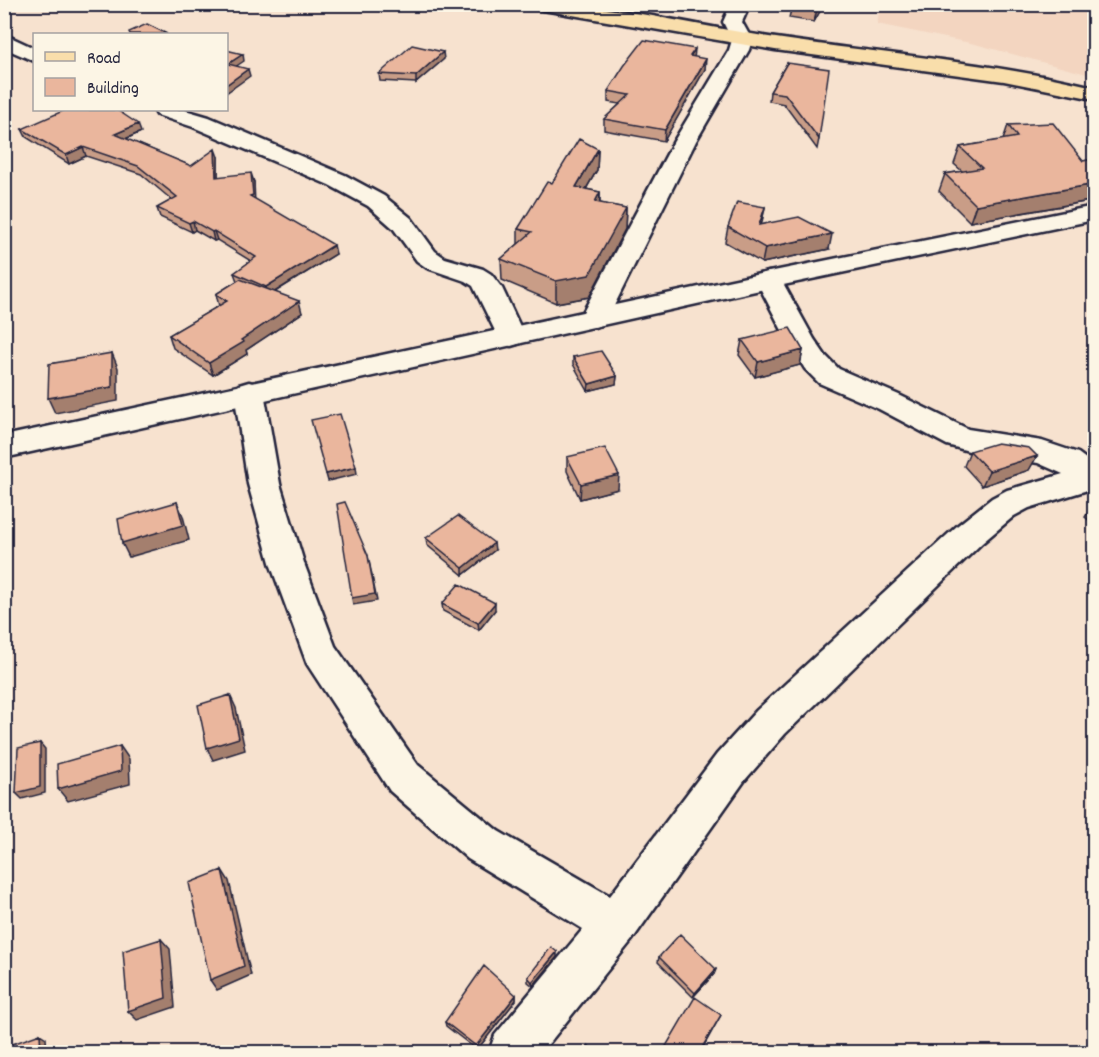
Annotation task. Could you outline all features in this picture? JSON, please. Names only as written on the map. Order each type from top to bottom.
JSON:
[{"type":"main road","points":[[543,4],[742,40],[955,66],[1095,93]]},
{"type":"street","points":[[594,318],[685,141],[734,61],[742,40],[732,25],[732,17],[741,4]]},
{"type":"street","points":[[4,40],[33,54]]},
{"type":"street","points":[[168,111],[201,122],[337,180],[376,201],[402,223],[426,256],[482,280],[489,288],[511,337]]},
{"type":"street","points":[[4,447],[769,280],[1095,213]]},
{"type":"street","points":[[769,280],[801,340],[815,362],[829,376],[889,402],[958,437],[1042,452],[1067,461],[1092,477]]},
{"type":"street","points":[[249,392],[264,484],[288,566],[320,653],[404,778],[483,845],[615,924]]},
{"type":"street","points":[[512,1053],[615,924],[731,767],[771,722],[970,534],[1003,507],[1018,499],[1092,477]]},
{"type":"shaded area","points":[[872,5],[1094,5],[1094,76],[975,44],[877,24],[880,6]]},
{"type":"building","points":[[792,4],[819,4],[817,9]]},
{"type":"building","points":[[147,24],[165,33],[130,33]]},
{"type":"building","points":[[644,40],[695,49],[690,56],[706,59],[665,130],[604,119],[630,95],[608,91]]},
{"type":"building","points":[[412,45],[443,52],[416,76],[379,74]]},
{"type":"building","points":[[228,50],[243,54],[228,64]]},
{"type":"building","points":[[787,63],[829,69],[819,139],[785,94],[770,92]]},
{"type":"building","points":[[228,64],[248,69],[228,84]]},
{"type":"building","points":[[63,111],[118,111],[138,124],[115,134],[191,166],[215,149],[216,177],[251,173],[253,195],[250,196],[334,245],[266,287],[234,273],[256,257],[214,231],[193,221],[189,223],[157,208],[177,197],[138,166],[83,147],[66,155],[22,129]]},
{"type":"building","points":[[1053,123],[1083,161],[1095,159],[1095,184],[976,205],[945,174],[982,168],[960,147],[1017,137],[1008,125]]},
{"type":"building","points":[[579,139],[598,149],[576,187],[600,192],[595,202],[626,208],[589,275],[556,281],[501,259],[532,232],[518,229],[547,182],[552,183]]},
{"type":"building","points":[[737,202],[765,207],[759,225],[799,217],[832,234],[765,248],[728,227]]},
{"type":"building","points":[[240,279],[299,301],[241,340],[244,342],[209,363],[169,335],[227,301],[216,294]]},
{"type":"building","points":[[790,328],[803,350],[758,362],[742,340]]},
{"type":"building","points":[[601,351],[617,376],[589,384],[573,357]]},
{"type":"building","points":[[112,353],[112,387],[48,398],[49,364]]},
{"type":"building","points":[[340,414],[356,467],[326,474],[311,420]]},
{"type":"building","points":[[997,443],[1029,448],[1037,456],[989,471],[970,451]]},
{"type":"building","points":[[605,448],[619,475],[581,484],[567,457]]},
{"type":"building","points":[[177,502],[183,525],[122,543],[118,519]]},
{"type":"building","points":[[345,502],[368,556],[375,594],[352,598],[337,504]]},
{"type":"building","points":[[458,516],[494,543],[463,568],[426,538]]},
{"type":"building","points":[[459,584],[495,603],[478,623],[442,604]]},
{"type":"building","points":[[230,695],[239,738],[207,748],[198,705]]},
{"type":"building","points":[[40,743],[40,787],[16,793],[18,748]]},
{"type":"building","points":[[120,746],[121,771],[58,789],[57,764]]},
{"type":"building","points":[[222,870],[244,966],[210,980],[189,883]]},
{"type":"building","points":[[680,934],[716,969],[695,993],[659,957]]},
{"type":"building","points":[[161,939],[166,998],[128,1011],[123,951]]},
{"type":"building","points":[[551,947],[557,952],[532,982],[528,977]]},
{"type":"building","points":[[484,966],[516,995],[476,1046],[445,1022]]},
{"type":"building","points":[[695,997],[721,1015],[699,1053],[662,1053]]},
{"type":"building","points":[[40,1034],[41,1053],[4,1053],[4,1047]]},
{"type":"building","points":[[588,1045],[597,1053],[582,1053]]}]
